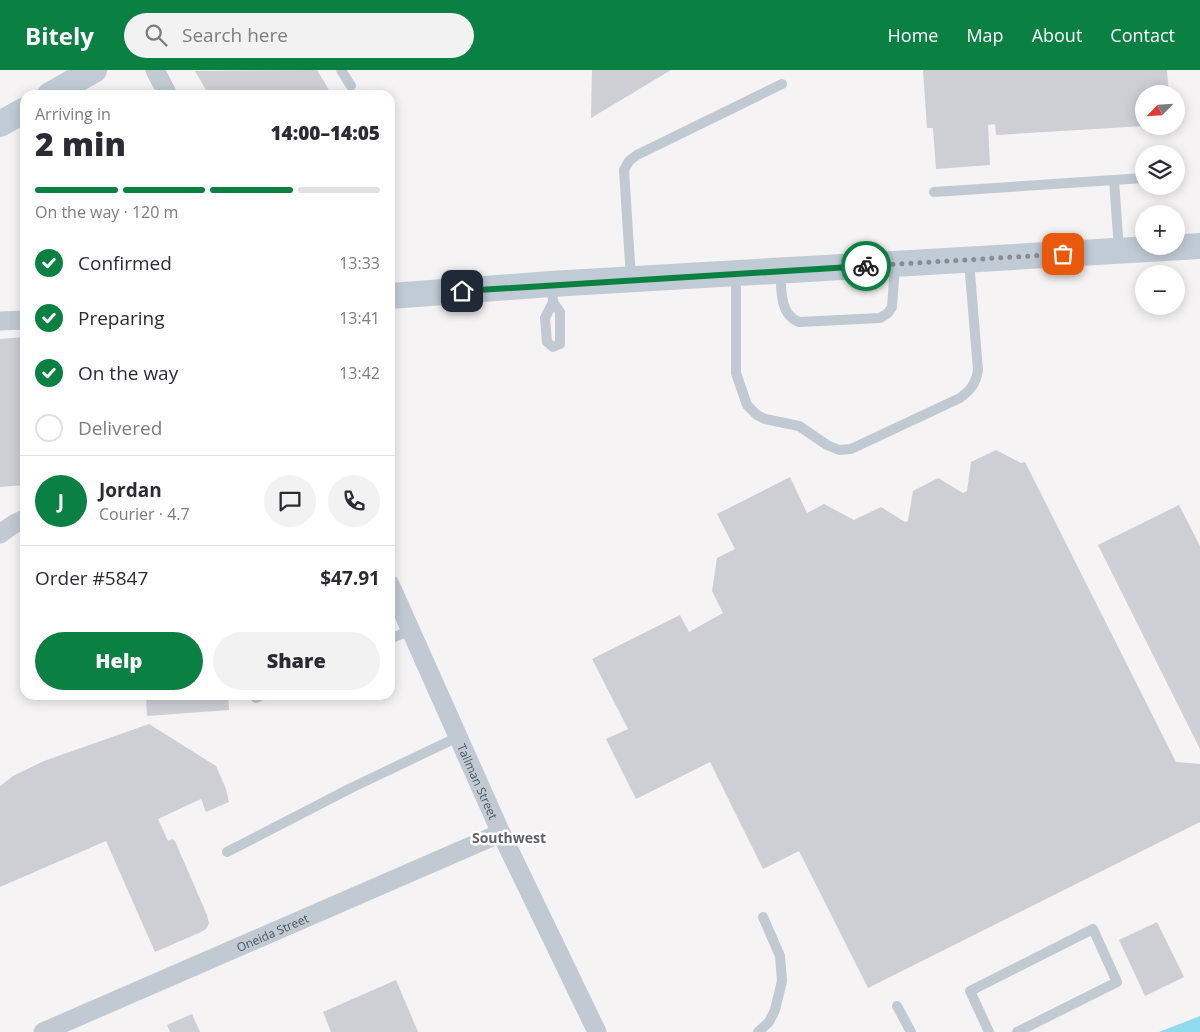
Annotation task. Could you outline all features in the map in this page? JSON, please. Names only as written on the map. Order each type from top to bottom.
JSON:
[{"type":"street","points":[[59,90],[94,70]]},
{"type":"street","points":[[155,70],[165,90]]},
{"type":"street","points":[[0,124],[20,113]]},
{"type":"street","points":[[395,296],[552,293],[631,280],[1200,246]]},
{"type":"street","points":[[0,321],[20,320]]},
{"type":"street","points":[[0,534],[20,521]]},
{"type":"street","name":"Tallman Street","points":[[395,595],[501,833],[597,1032]]},
{"type":"street","name":"Oneida Street","points":[[45,1032],[501,833]]},
{"type":"lane","points":[[341,70],[351,86]]},
{"type":"lane","points":[[631,280],[624,170],[629,161],[637,155],[782,84]]},
{"type":"lane","points":[[934,192],[1135,179]]},
{"type":"lane","points":[[1114,180],[1119,251]]},
{"type":"lane","points":[[736,274],[736,373],[747,405],[756,415],[765,419],[799,426],[827,445],[839,450],[851,448],[960,398],[970,391],[976,380],[978,370],[969,260]]},
{"type":"lane","points":[[780,271],[785,310],[792,319],[799,322],[880,318],[892,307],[896,264]]},
{"type":"lane","points":[[552,293],[561,318],[560,344],[553,351],[547,342],[545,318],[552,293]]},
{"type":"lane","points":[[395,637],[411,630]]},
{"type":"lane","points":[[227,852],[351,788],[458,737]]},
{"type":"lane","points":[[758,1032],[768,1022],[775,1010],[782,981],[780,956],[763,917]]},
{"type":"lane","points":[[989,1032],[970,991],[1093,929],[1118,982],[1017,1032]]},
{"type":"lane","points":[[897,1006],[911,1032]]},
{"type":"water","points":[[1200,1016],[1200,1032],[1159,1032]]},
{"type":"building","points":[[317,70],[329,90],[206,90],[195,71]]},
{"type":"building","points":[[592,70],[671,70],[591,118]]},
{"type":"building","points":[[923,70],[1167,70],[1168,85],[1135,85],[1135,127],[996,135],[995,124],[988,125],[990,165],[936,169],[933,128],[927,128]]},
{"type":"building","points":[[20,337],[20,485],[0,487],[0,339]]},
{"type":"building","points":[[996,450],[1021,463],[1025,462],[1176,762],[1200,764],[1200,822],[868,988],[799,851],[763,869],[710,762],[636,799],[606,739],[628,729],[592,659],[680,615],[689,632],[723,613],[712,591],[717,558],[735,549],[717,514],[790,477],[807,513],[824,504],[854,520],[881,507],[905,522],[908,521],[913,491],[938,478],[963,493],[967,491],[971,462]]},
{"type":"building","points":[[1179,505],[1200,546],[1200,749],[1098,545]]},
{"type":"building","points":[[146,700],[228,700],[229,710],[147,716]]},
{"type":"building","points":[[149,724],[216,766],[226,789],[229,802],[206,812],[201,799],[158,819],[168,841],[172,839],[175,841],[209,923],[206,929],[201,932],[155,952],[106,841],[0,887],[0,786],[13,776],[44,761]]},
{"type":"building","points":[[1157,922],[1184,977],[1145,996],[1119,940]]},
{"type":"building","points":[[396,980],[418,1032],[331,1032],[323,1012]]},
{"type":"building","points":[[192,1014],[200,1032],[170,1032],[167,1025]]},
{"type":"way so far","points":[[866,266],[1063,254]]},
{"type":"district","name":"Southwest","points":[[509,837]]},
{"type":"route","points":[[462,291],[866,266]]}]
